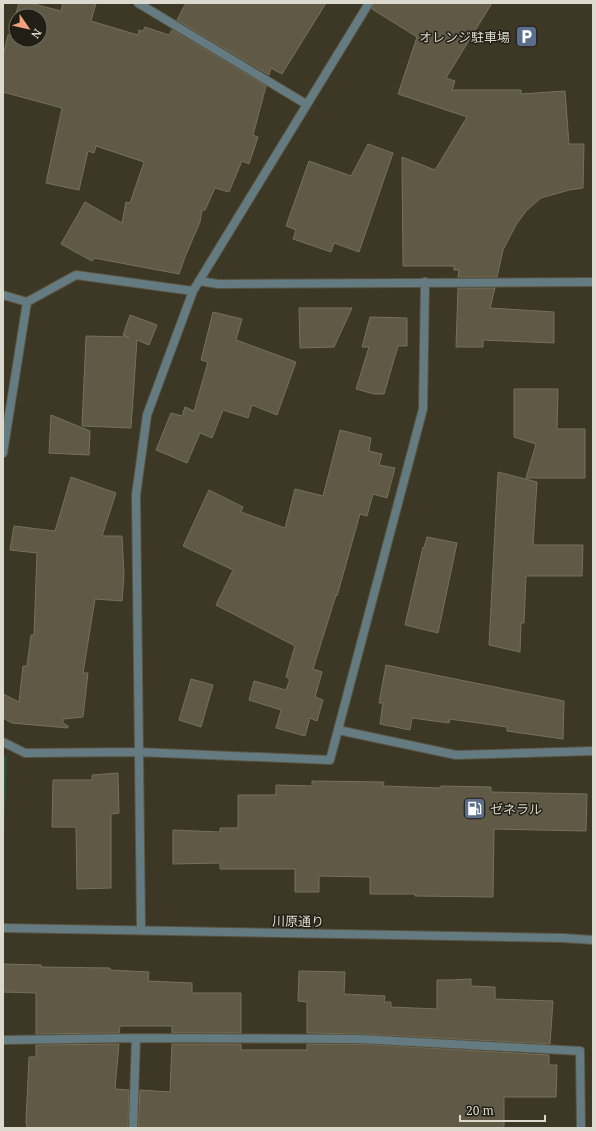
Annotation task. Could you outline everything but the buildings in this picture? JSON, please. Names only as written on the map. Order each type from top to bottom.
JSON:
[{"type":"street","points":[[138,3],[306,104]]},
{"type":"street","points":[[141,930],[136,495],[147,415],[198,281],[369,3]]},
{"type":"street","points":[[3,295],[27,302],[76,275],[193,291]]},
{"type":"street","points":[[198,281],[218,284],[593,282]]},
{"type":"street","points":[[3,742],[25,753],[138,752],[330,760],[423,409],[425,282]]},
{"type":"street","points":[[3,453],[27,302]]},
{"type":"street","points":[[338,730],[456,755],[593,751]]},
{"type":"street","name":"川原通り","points":[[3,928],[563,938],[593,940]]},
{"type":"street","points":[[133,1128],[136,1038]]},
{"type":"street","points":[[3,1040],[136,1038],[360,1039],[580,1051],[581,1128]]},
{"type":"green space","points":[[3,756],[7,757],[3,865]]},
{"type":"place","name":"オレンジ駐車場","points":[[526,37]]},
{"type":"place","name":"ゼネラル","points":[[474,809]]}]
